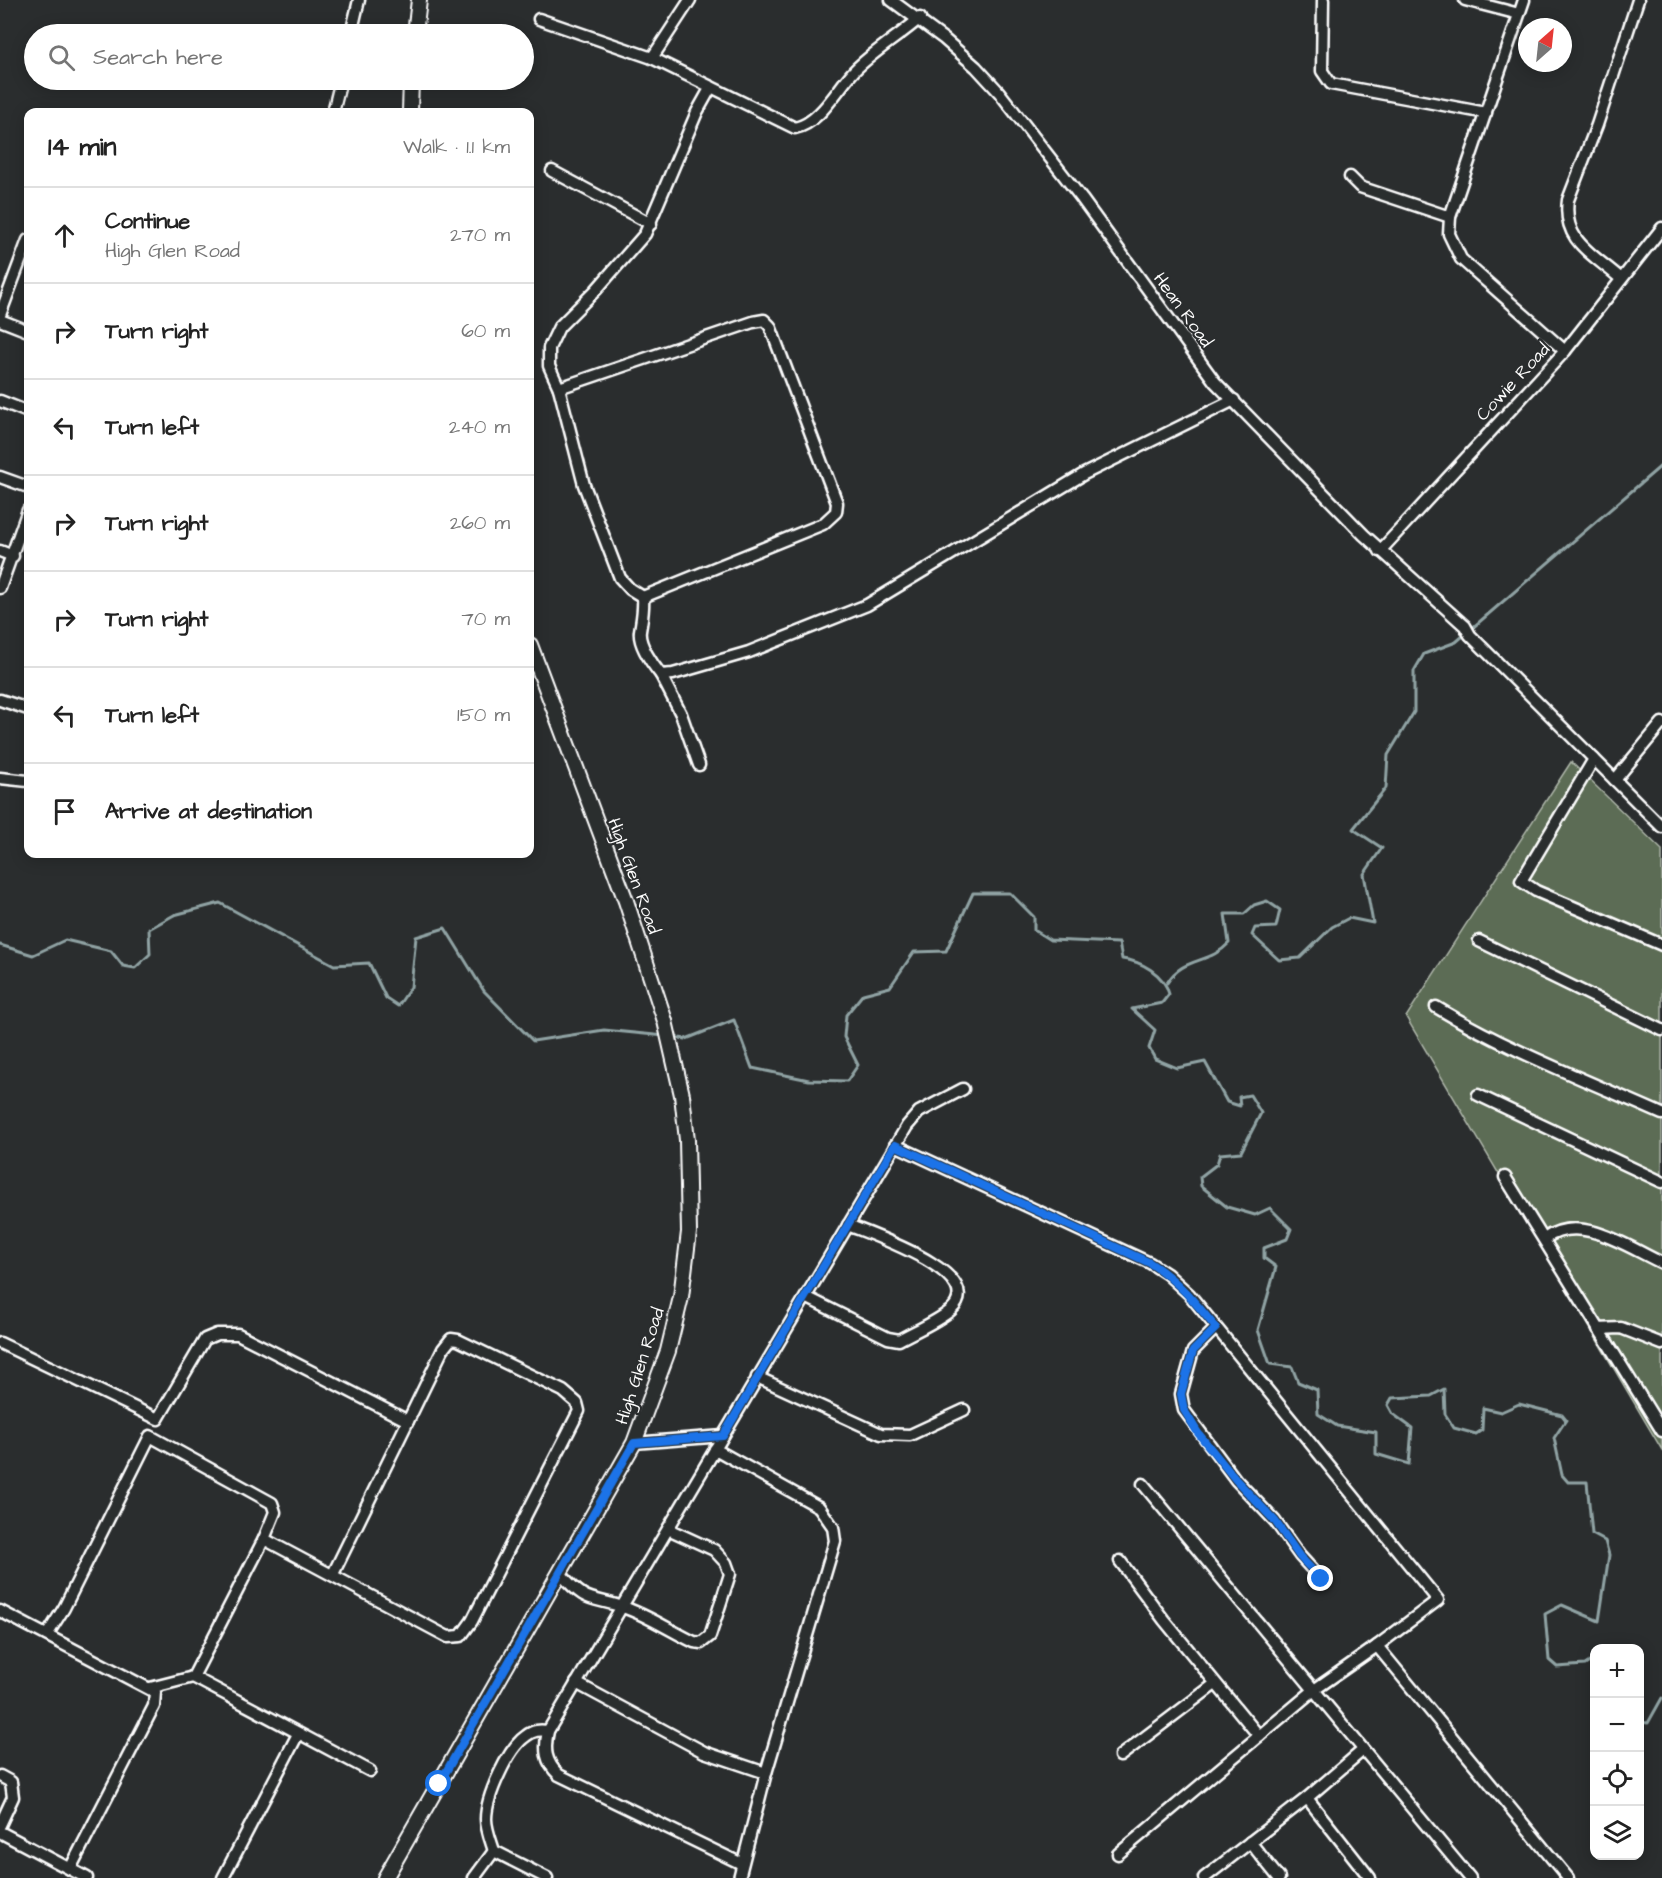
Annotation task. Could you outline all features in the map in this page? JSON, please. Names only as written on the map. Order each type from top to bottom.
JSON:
[{"type":"main road","points":[[416,24],[419,0]]},
{"type":"main road","points":[[410,108],[411,90]]},
{"type":"main road","name":"High Glen Road","points":[[385,1878],[634,1443],[668,1351],[681,1297],[688,1232],[687,1140],[675,1062],[653,979],[626,901],[534,656]]},
{"type":"street","points":[[353,24],[359,0]]},
{"type":"street","points":[[652,58],[690,0]]},
{"type":"street","name":"Hean Road","points":[[891,0],[920,18],[976,67],[999,92],[1082,199],[1215,382],[1380,551],[1467,631],[1662,827]]},
{"type":"street","points":[[1323,0],[1322,71],[1331,84],[1486,113]]},
{"type":"street","points":[[1465,0],[1519,14]]},
{"type":"street","points":[[1524,0],[1450,217],[1449,234],[1461,259],[1565,351]]},
{"type":"street","points":[[1620,278],[1576,240],[1567,226],[1566,213],[1568,200],[1597,126],[1638,0]]},
{"type":"street","points":[[539,19],[652,58],[795,128],[807,126],[853,72],[880,47],[920,18]]},
{"type":"street","points":[[643,597],[630,589],[620,578],[584,484],[559,388],[549,366],[552,337],[631,250],[651,224],[697,112],[711,87]]},
{"type":"street","points":[[334,108],[338,90]]},
{"type":"street","points":[[552,171],[651,224]]},
{"type":"street","points":[[1350,177],[1360,187],[1450,217]]},
{"type":"street","name":"Cowie Road","points":[[1380,551],[1565,351],[1620,278],[1662,228]]},
{"type":"street","points":[[24,251],[0,318],[24,328]]},
{"type":"street","points":[[559,388],[753,322],[764,320],[770,326],[837,503],[836,512],[823,524],[643,597]]},
{"type":"street","points":[[661,675],[674,674],[749,652],[867,605],[1084,474],[1234,400]]},
{"type":"street","points":[[0,401],[24,410]]},
{"type":"street","points":[[0,477],[24,486]]},
{"type":"street","points":[[0,588],[24,522]]},
{"type":"street","points":[[0,551],[13,556]]},
{"type":"street","points":[[643,597],[645,614],[639,633],[652,664],[661,675],[681,714],[699,765]]},
{"type":"street","points":[[0,700],[24,708]]},
{"type":"street","points":[[1615,780],[1662,723]]},
{"type":"street","points":[[1594,759],[1521,881],[1536,891],[1662,945]]},
{"type":"street","points":[[0,778],[24,781]]},
{"type":"street","points":[[1479,941],[1662,1030]]},
{"type":"street","points":[[1436,1007],[1526,1054],[1662,1114]]},
{"type":"street","points":[[742,1864],[559,1775],[550,1767],[546,1756],[548,1731],[895,1145],[919,1112],[963,1089]]},
{"type":"street","points":[[1478,1095],[1662,1182]]},
{"type":"street","points":[[895,1145],[1150,1263],[1167,1274],[1189,1294],[1438,1600],[1314,1690],[1118,1854]]},
{"type":"street","points":[[1505,1177],[1662,1431]]},
{"type":"street","points":[[806,1297],[888,1338],[899,1341],[951,1310],[957,1302],[956,1286],[938,1265],[848,1225]]},
{"type":"street","points":[[1544,1239],[1565,1227],[1588,1229],[1662,1263]]},
{"type":"street","points":[[1216,1328],[1193,1351],[1181,1394],[1184,1410],[1198,1433],[1236,1480],[1275,1521],[1300,1557],[1321,1579]]},
{"type":"street","points":[[1598,1329],[1621,1328],[1662,1344]]},
{"type":"street","points":[[47,1635],[64,1608],[158,1419],[204,1339],[227,1332],[238,1334],[408,1421]]},
{"type":"street","points":[[264,1539],[448,1637],[461,1636],[472,1621],[579,1412],[572,1396],[458,1340],[451,1339],[443,1349],[333,1574]]},
{"type":"street","points":[[0,1342],[158,1419]]},
{"type":"street","points":[[757,1377],[881,1434],[910,1435],[964,1410]]},
{"type":"street","points":[[150,1436],[272,1503],[275,1512],[264,1539],[193,1677]]},
{"type":"street","points":[[634,1443],[723,1436]]},
{"type":"street","points":[[715,1449],[819,1507],[833,1527],[835,1541],[766,1773],[739,1878]]},
{"type":"street","points":[[1143,1484],[1470,1878]]},
{"type":"street","points":[[560,1574],[576,1592],[586,1598],[623,1607],[694,1642],[706,1641],[710,1636],[730,1574],[726,1563],[714,1550],[668,1529]]},
{"type":"street","points":[[1120,1561],[1258,1736]]},
{"type":"street","points":[[0,1611],[155,1692],[154,1706],[70,1869]]},
{"type":"street","points":[[1377,1646],[1568,1878]]},
{"type":"street","points":[[150,1688],[193,1677],[370,1771]]},
{"type":"street","points":[[576,1683],[704,1752],[766,1773]]},
{"type":"street","points":[[1120,1756],[1215,1684]]},
{"type":"street","points":[[546,1878],[494,1851],[486,1820],[489,1798],[512,1751],[525,1736],[537,1730],[548,1731]]},
{"type":"street","points":[[223,1878],[298,1734]]},
{"type":"street","points":[[1204,1878],[1307,1798],[1363,1750]]},
{"type":"street","points":[[0,1776],[11,1782],[13,1797],[0,1825]]},
{"type":"street","points":[[1307,1798],[1370,1878]]},
{"type":"street","points":[[0,1832],[87,1878]]},
{"type":"street","points":[[1250,1842],[1279,1878]]},
{"type":"street","points":[[474,1878],[494,1851]]},
{"type":"green space","points":[[1571,762],[1662,850],[1662,1450],[1406,1017]]},
{"type":"waterway","points":[[1167,983],[1181,968],[1213,955],[1229,943],[1225,914],[1244,914],[1254,905],[1267,901],[1280,910],[1276,927],[1255,928],[1252,935],[1279,960],[1300,958],[1332,927],[1349,918],[1373,923],[1364,874],[1382,848],[1353,829],[1386,788],[1388,755],[1414,712],[1414,671],[1424,654],[1456,642],[1662,465]]},
{"type":"waterway","points":[[672,1037],[686,1039],[734,1020],[752,1068],[809,1080],[847,1081],[858,1065],[844,1037],[846,1015],[863,994],[890,987],[914,952],[946,951],[973,893],[1010,893],[1034,917],[1034,930],[1050,940],[1119,943],[1122,959],[1137,962],[1151,970],[1162,980],[1169,994],[1162,1003],[1132,1009],[1155,1030],[1149,1048],[1155,1059],[1177,1068],[1205,1062],[1227,1102],[1240,1106],[1239,1097],[1250,1095],[1261,1113],[1241,1152],[1220,1154],[1217,1164],[1200,1177],[1201,1186],[1227,1207],[1255,1215],[1270,1208],[1291,1229],[1287,1239],[1264,1248],[1264,1258],[1276,1267],[1258,1330],[1270,1364],[1292,1367],[1298,1382],[1317,1390],[1318,1414],[1337,1426],[1376,1432],[1376,1454],[1409,1464],[1412,1428],[1393,1414],[1388,1405],[1392,1398],[1431,1396],[1444,1389],[1445,1414],[1454,1428],[1476,1434],[1482,1430],[1483,1408],[1501,1412],[1519,1404],[1562,1415],[1566,1420],[1554,1438],[1562,1475],[1568,1482],[1587,1482],[1592,1534],[1605,1541],[1609,1555],[1599,1621],[1562,1605],[1545,1614],[1549,1660],[1557,1667],[1585,1665],[1590,1662]]},
{"type":"waterway","points":[[0,945],[33,955],[65,940],[111,951],[123,966],[135,968],[150,954],[149,929],[174,915],[220,903],[334,965],[369,963],[386,998],[398,1006],[411,987],[416,937],[445,928],[484,991],[533,1041],[604,1030],[665,1036]]},
{"type":"waterway","points":[[1644,1722],[1648,1723],[1662,1698]]},
{"type":"route","points":[[439,1784],[634,1443],[683,1441],[723,1436],[895,1145],[1150,1263],[1167,1274],[1189,1294],[1216,1328],[1193,1351],[1181,1394],[1187,1418],[1259,1507],[1286,1533],[1300,1557],[1321,1579]]}]
